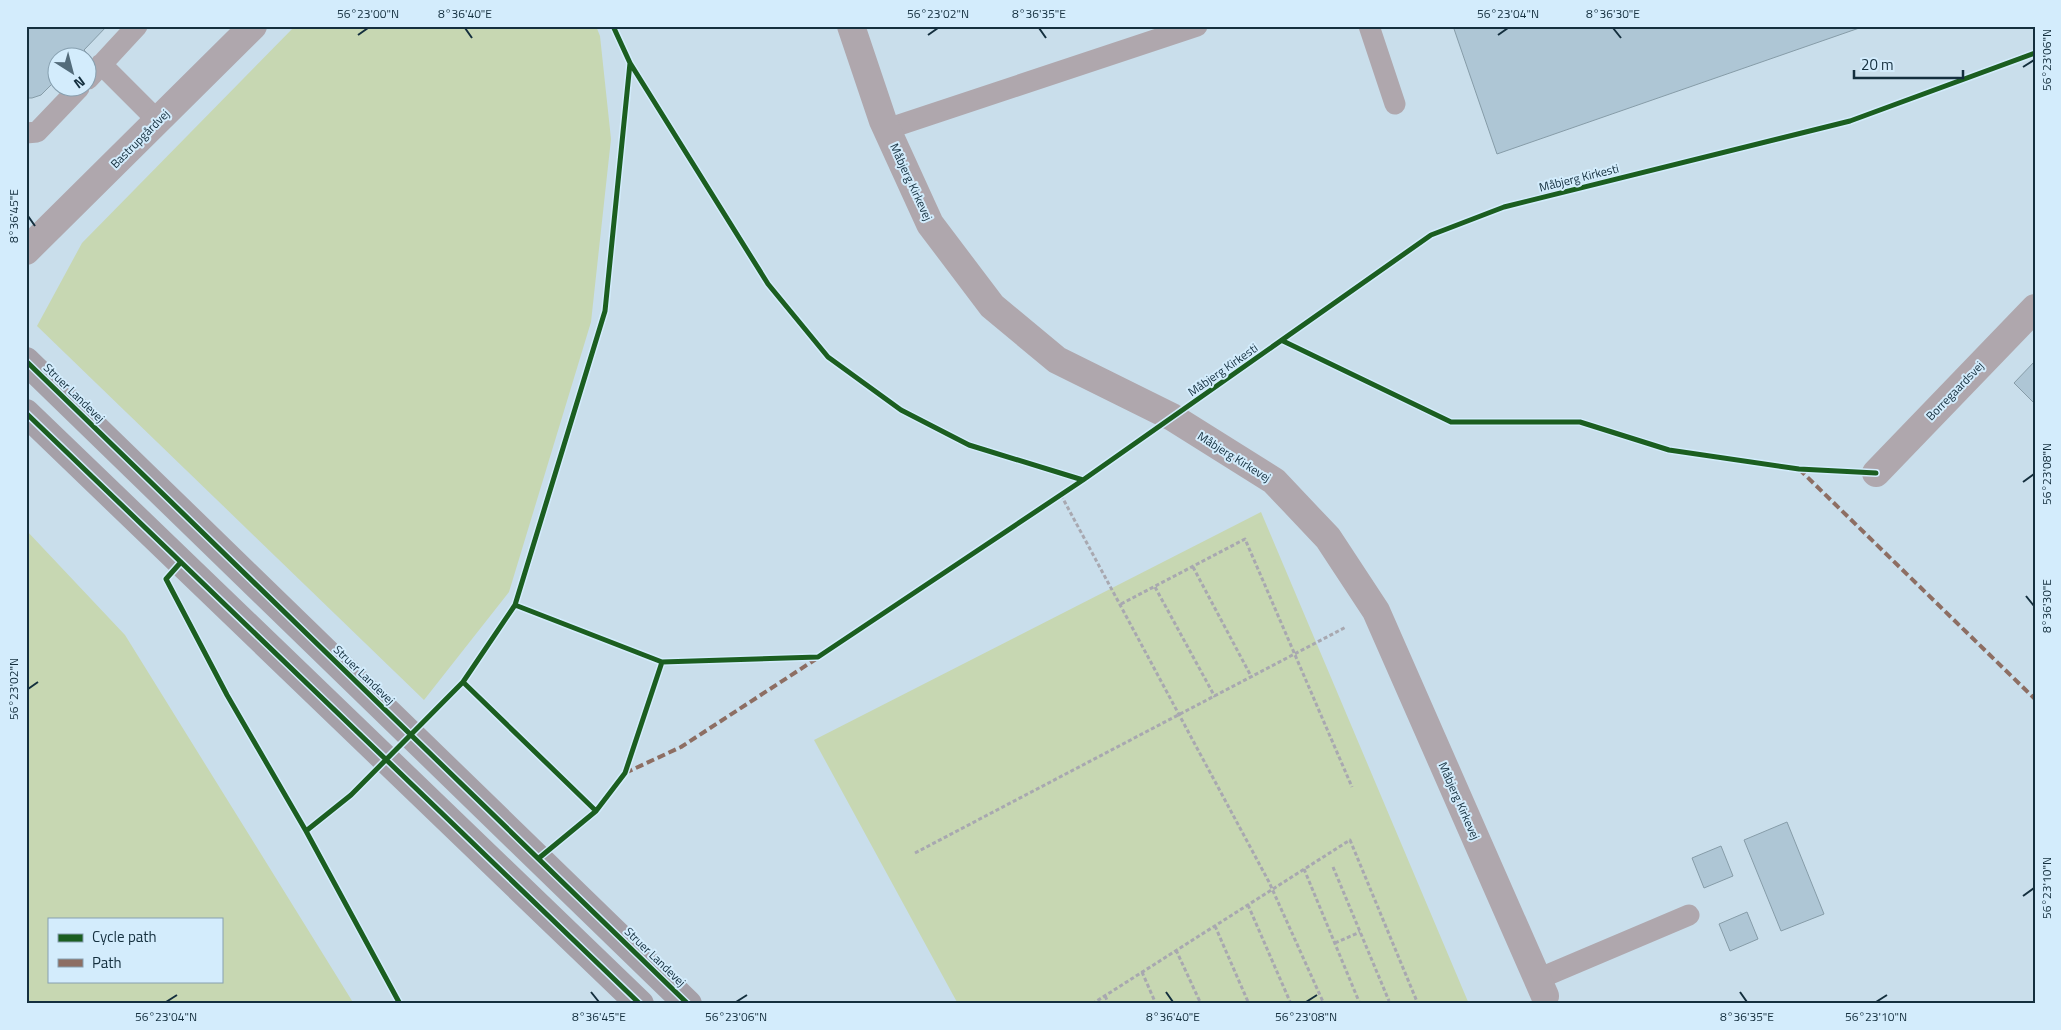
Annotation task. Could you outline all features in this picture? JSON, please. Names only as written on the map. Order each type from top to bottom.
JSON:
[{"type":"main road","name":"Struer Landevej","points":[[26,361],[688,1004]]},
{"type":"main road","points":[[26,413],[640,1004]]},
{"type":"street","name":"Bastrupgårdvej","points":[[26,251],[253,26]]},
{"type":"street","name":"Måbjerg Kirkevej","points":[[851,26],[887,129],[930,224],[992,306],[1057,360],[1172,418],[1274,481],[1328,538],[1376,611],[1541,993]]},
{"type":"street","name":"Borregaardsvej","points":[[1876,473],[2035,308]]},
{"type":"lane","points":[[98,67],[137,26]]},
{"type":"lane","points":[[887,129],[1197,26]]},
{"type":"lane","points":[[1369,26],[1395,104]]},
{"type":"lane","points":[[98,74],[158,121]]},
{"type":"lane","points":[[26,132],[37,132],[69,98]]},
{"type":"lane","points":[[1541,993],[1690,915]]},
{"type":"path","points":[[1053,500],[1068,490]]},
{"type":"path","points":[[1061,495],[1272,889],[1324,1004]]},
{"type":"path","points":[[1121,604],[1245,539],[1352,787]]},
{"type":"path","points":[[1193,566],[1252,678]]},
{"type":"path","points":[[1155,587],[1215,697]]},
{"type":"path","points":[[915,853],[1180,716],[1376,611]]},
{"type":"path","points":[[1092,1004],[1350,840],[1418,1004]]},
{"type":"path","points":[[1333,867],[1389,1001]]},
{"type":"path","points":[[1304,869],[1360,1004]]},
{"type":"path","points":[[1248,905],[1292,1004]]},
{"type":"path","points":[[1214,926],[1249,1004]]},
{"type":"path","points":[[1335,943],[1360,932]]},
{"type":"path","points":[[1176,950],[1200,1004]]},
{"type":"path","points":[[1142,972],[1156,1004]]},
{"type":"path","points":[[1105,996],[1109,1004]]},
{"type":"green space","points":[[295,26],[596,26],[600,36],[611,139],[591,322],[509,592],[424,700],[37,326],[82,243]]},
{"type":"green space","points":[[1261,512],[1469,1004],[958,1004],[814,740]]},
{"type":"green space","points":[[26,530],[125,635],[354,1004],[26,1004]]},
{"type":"building","points":[[26,26],[107,26],[86,48],[48,48],[48,88],[41,95],[26,98]]},
{"type":"building","points":[[1453,26],[1865,26],[1497,154]]},
{"type":"building","points":[[2035,361],[2035,404],[2014,383]]},
{"type":"building","points":[[1787,822],[1824,914],[1781,931],[1744,840]]},
{"type":"building","points":[[1721,846],[1733,876],[1704,888],[1692,858]]},
{"type":"building","points":[[1747,912],[1758,939],[1730,951],[1719,924]]},
{"type":"marked path","points":[[1799,469],[2035,699]]},
{"type":"marked path","points":[[625,773],[681,747],[816,659]]},
{"type":"cycle path","points":[[596,811],[463,682],[515,605],[605,311],[630,63],[613,26]]},
{"type":"cycle path","name":"Måbjerg Kirkesti","points":[[515,605],[662,662],[818,657],[1083,480],[1431,235],[1504,207],[1850,121],[2035,53]]},
{"type":"cycle path","points":[[630,63],[768,284],[828,357],[901,410],[969,445],[1083,480]]},
{"type":"cycle path","points":[[1283,341],[1451,422],[1580,422],[1669,450],[1799,469],[1876,473]]},
{"type":"cycle path","points":[[26,361],[688,1004]]},
{"type":"cycle path","points":[[26,413],[640,1004]]},
{"type":"cycle path","points":[[181,562],[166,579],[227,695],[306,831]]},
{"type":"cycle path","points":[[539,858],[596,811],[625,773],[662,662]]},
{"type":"cycle path","points":[[400,1004],[306,831],[351,795],[463,682]]}]
